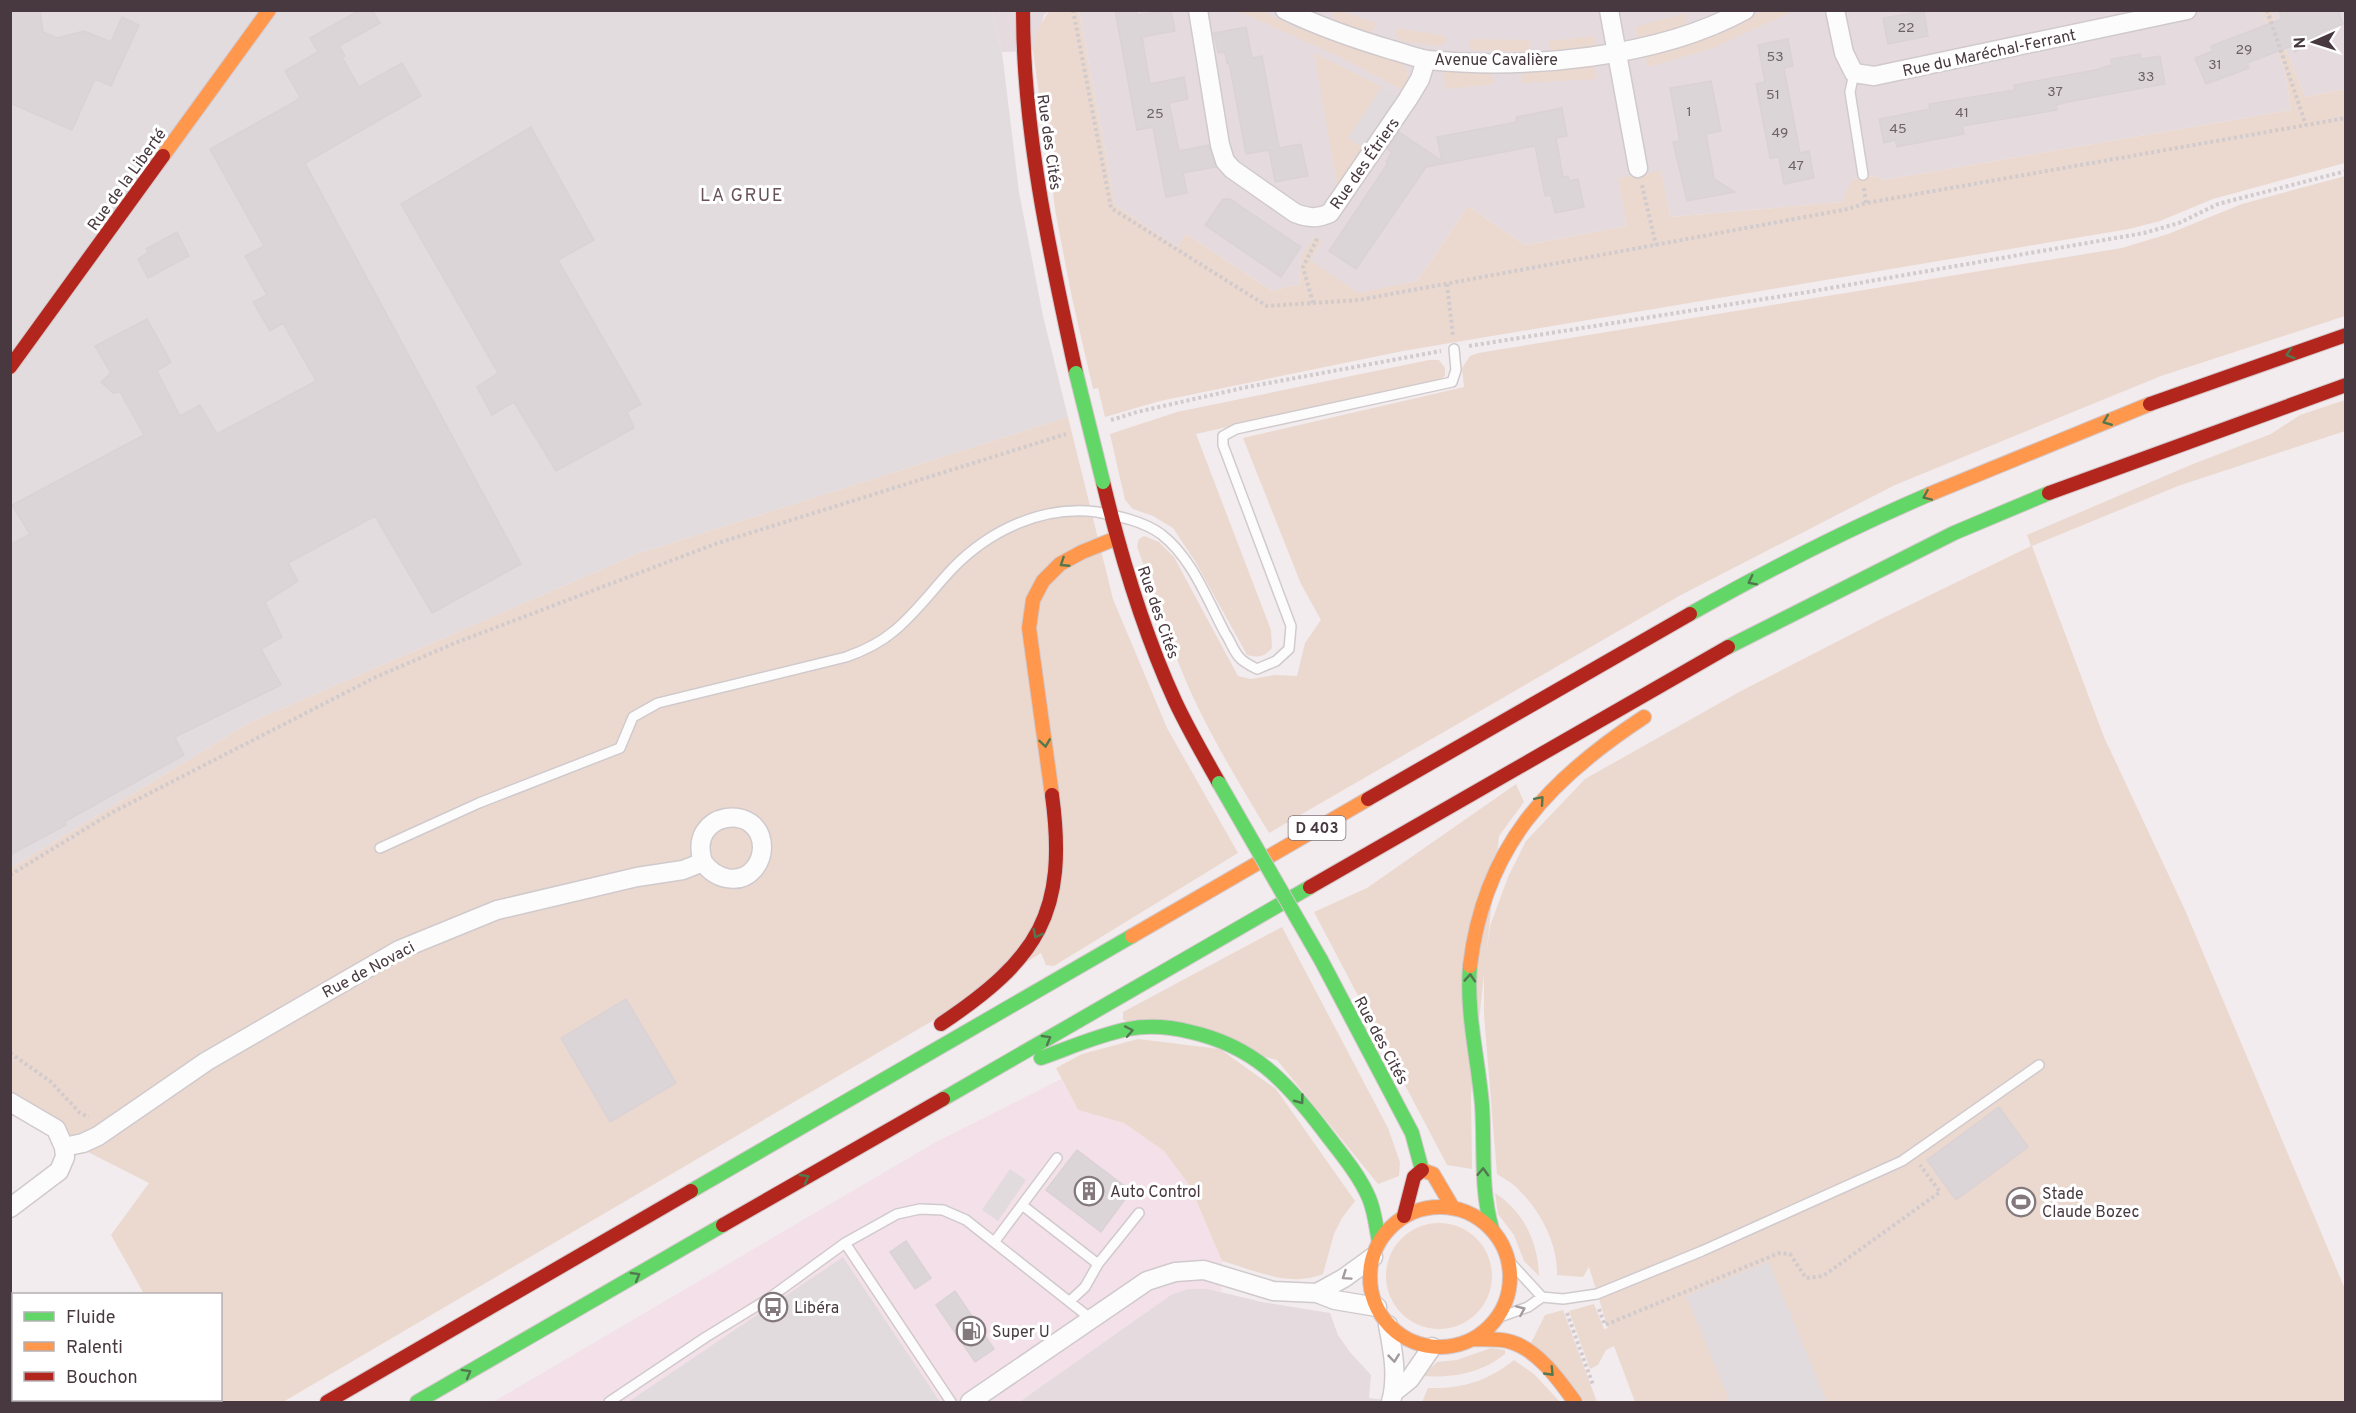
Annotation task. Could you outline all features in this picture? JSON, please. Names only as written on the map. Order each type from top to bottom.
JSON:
[{"type":"main road","name":"Rue de la Liberté","points":[[10,367],[269,10]]},
{"type":"main road","name":"Rue des Cités","points":[[1023,10],[1023,62],[1047,238],[1076,373],[1134,598],[1185,722],[1321,960],[1412,1133],[1422,1170]]},
{"type":"main road","name":"D 403","points":[[327,1402],[889,1075],[1740,586],[1879,516],[2020,456],[2149,404],[2346,335]]},
{"type":"main road","name":"D 403","points":[[417,1402],[1716,653],[1954,533],[2045,494],[2346,386]]},
{"type":"main road","points":[[933,1029],[967,1007],[1012,970],[1033,944],[1048,912],[1057,860],[1057,834],[1029,628],[1030,609],[1035,593],[1044,578],[1061,564],[1089,548],[1117,538]]},
{"type":"main road","points":[[1678,693],[1716,653]]},
{"type":"main road","points":[[973,1082],[1128,1029],[1170,1028],[1215,1036],[1251,1053],[1282,1078],[1296,1094],[1370,1197],[1376,1249],[1370,1282],[1377,1307],[1388,1325],[1408,1340],[1432,1347],[1454,1346],[1473,1339],[1497,1318],[1509,1290],[1508,1260],[1505,1249],[1492,1229],[1486,1213],[1483,1194],[1484,1122],[1469,989],[1471,956],[1484,898],[1495,870],[1511,840],[1529,813],[1551,788],[1577,764],[1615,735],[1652,712]]},
{"type":"main road","points":[[889,1075],[909,1049]]},
{"type":"main road","points":[[1404,1216],[1414,1177],[1422,1170],[1432,1174],[1454,1208]]},
{"type":"main road","points":[[1376,1249],[1394,1223],[1404,1216],[1428,1208],[1454,1208],[1474,1216],[1492,1229]]},
{"type":"main road","points":[[1473,1339],[1510,1342],[1520,1346],[1548,1370],[1575,1402]]},
{"type":"street","name":"Rue des Étriers","points":[[1198,10],[1220,146],[1225,161],[1232,169],[1294,213],[1306,218],[1320,218],[1330,213],[1408,99],[1420,79],[1425,60]]},
{"type":"street","name":"Avenue Cavalière","points":[[1285,10],[1343,35],[1425,60],[1502,62],[1558,60],[1617,52],[1696,31],[1745,10]]},
{"type":"street","points":[[1609,10],[1638,168]]},
{"type":"street","points":[[1835,10],[1844,53],[1854,73]]},
{"type":"street","name":"Rue du Maréchal-Ferrant","points":[[1854,73],[1874,76],[2187,10]]},
{"type":"street","name":"Rue de Novaci","points":[[64,1147],[83,1143],[98,1136],[207,1061],[364,969],[408,946],[497,910],[637,877],[683,870],[703,862]]},
{"type":"street","points":[[10,1102],[56,1129],[64,1147],[65,1157],[59,1171],[10,1208]]},
{"type":"street","points":[[1317,1293],[1344,1278],[1376,1249]]},
{"type":"street","points":[[970,1402],[1147,1281],[1175,1272],[1204,1270],[1273,1291],[1317,1293],[1335,1300],[1377,1307]]},
{"type":"street","points":[[1388,1325],[1395,1359],[1393,1397]]},
{"type":"street","points":[[1393,1397],[1432,1347]]},
{"type":"lane","points":[[1854,73],[1850,92],[1863,175]]},
{"type":"lane","points":[[380,848],[479,803],[620,748],[633,717],[658,703],[846,657],[866,649],[894,632],[954,567],[979,546],[1008,527],[1034,517],[1063,511],[1111,514],[1158,532],[1183,555],[1239,658],[1257,669],[1276,661],[1289,649],[1291,626],[1223,445],[1223,436],[1236,429],[1452,382],[1456,370],[1454,349]]},
{"type":"lane","points":[[1497,1318],[1528,1307],[1542,1297],[1563,1299],[1597,1294],[1702,1251],[1902,1161],[2039,1065]]},
{"type":"lane","points":[[994,1241],[1057,1158]]},
{"type":"lane","points":[[1022,1205],[1098,1264]]},
{"type":"lane","points":[[609,1402],[706,1337],[768,1299],[845,1243],[897,1215],[920,1209],[943,1210],[966,1220],[1090,1318]]},
{"type":"lane","points":[[1070,1301],[1085,1287],[1098,1264],[1139,1213]]},
{"type":"lane","points":[[845,1243],[951,1402]]},
{"type":"lane","points":[[1508,1260],[1542,1297]]},
{"type":"path","points":[[1073,10],[1111,208],[1267,306],[1359,300],[1848,209],[1866,202],[2346,118]]},
{"type":"path","points":[[2267,10],[2306,125]]},
{"type":"path","points":[[1638,168],[1656,245]]},
{"type":"path","points":[[1104,422],[1137,412],[1247,387],[1454,349],[1808,292],[2144,233],[2179,223],[2218,204],[2346,171]]},
{"type":"path","points":[[1313,303],[1303,267],[1318,239],[1320,218]]},
{"type":"path","points":[[1447,284],[1454,349]]},
{"type":"path","points":[[10,875],[113,812],[376,677],[455,643],[715,544],[1071,433]]},
{"type":"path","points":[[10,1053],[50,1081],[80,1113],[85,1116],[96,1115]]},
{"type":"path","points":[[1610,1324],[1779,1253],[1790,1254],[1806,1278],[1813,1279],[1822,1276],[1940,1192],[1912,1154]]},
{"type":"path","points":[[1563,1299],[1596,1393]]},
{"type":"shaded area","points":[[11,11],[992,11],[1002,52],[1019,192],[1043,316],[1068,417],[637,554],[249,723],[11,868]]},
{"type":"shaded area","points":[[992,11],[1049,11],[1044,15],[1033,51],[1002,52]]},
{"type":"shaded area","points":[[1049,11],[1079,11],[1115,205],[1177,247],[1186,234],[1272,291],[1294,285],[1299,286],[1301,257],[1314,237],[1322,242],[1310,260],[1358,293],[1417,281],[1468,206],[1525,245],[1627,226],[1618,178],[1661,171],[1670,217],[1842,202],[1852,179],[1874,176],[1884,180],[2291,110],[2285,71],[2262,11],[2271,11],[2305,97],[2345,89],[2345,163],[2213,199],[2160,221],[2129,229],[1403,351],[1160,401],[1105,417],[1098,388],[1093,389],[1072,298],[1056,215],[1033,51],[1037,30]]},
{"type":"shaded area","points":[[1079,11],[2262,11],[2285,71],[2291,110],[1884,180],[1874,176],[1852,179],[1843,202],[1670,217],[1661,172],[1619,178],[1627,226],[1525,245],[1468,206],[1417,281],[1358,294],[1309,260],[1301,257],[1299,287],[1294,285],[1272,291],[1186,234],[1177,247],[1115,205]]},
{"type":"shaded area","points":[[1238,11],[1262,11],[1337,43],[1400,61],[1408,75],[1405,91],[1340,57]]},
{"type":"shaded area","points":[[1334,11],[1377,23],[1373,31],[1367,33],[1335,22]]},
{"type":"shaded area","points":[[1762,11],[1793,11],[1713,48],[1648,67],[1645,55],[1724,30]]},
{"type":"shaded area","points":[[2271,11],[2345,11],[2345,89],[2305,97]]},
{"type":"shaded area","points":[[1685,13],[1687,21],[1683,26],[1641,38],[1637,36],[1635,27]]},
{"type":"shaded area","points":[[1397,28],[1446,36],[1445,43],[1439,46],[1401,41],[1396,34]]},
{"type":"shaded area","points":[[1596,36],[1595,45],[1572,51],[1550,49],[1548,41]]},
{"type":"shaded area","points":[[1469,39],[1529,40],[1529,49],[1524,52],[1473,50],[1469,45]]},
{"type":"shaded area","points":[[1314,53],[1382,87],[1348,138],[1365,149],[1337,185]]},
{"type":"shaded area","points":[[1593,66],[1597,79],[1522,83],[1522,76],[1527,71]]},
{"type":"shaded area","points":[[1445,69],[1490,72],[1495,84],[1446,89],[1443,76]]},
{"type":"shaded area","points":[[1382,87],[1398,98],[1365,149],[1348,138]]},
{"type":"shaded area","points":[[2345,176],[2345,316],[2161,376],[1895,485],[1679,596],[1269,833],[1193,697],[1170,641],[1137,546],[1139,539],[1144,536],[1159,542],[1174,557],[1238,676],[1251,679],[1275,675],[1297,676],[1305,643],[1321,620],[1301,584],[1243,438],[1464,387],[1462,368],[1470,356],[1478,353],[2122,248],[2168,234],[2242,204]]},
{"type":"shaded area","points":[[1429,360],[1439,360],[1445,368],[1445,376],[1439,380],[1196,434],[1271,630],[1272,648],[1261,656],[1247,655],[1195,561],[1173,528],[1153,516],[1133,509],[1125,500],[1110,434],[1177,412]]},
{"type":"shaded area","points":[[2345,400],[2345,431],[2178,486],[2032,546],[2104,737],[2185,910],[2345,1289],[2345,1402],[1635,1402],[1614,1346],[1606,1350],[1598,1365],[1590,1369],[1569,1311],[1594,1304],[1604,1329],[1608,1328],[1589,1267],[1583,1277],[1557,1275],[1555,1252],[1541,1219],[1518,1188],[1497,1174],[1484,1015],[1484,971],[1490,926],[1508,877],[1526,841],[1585,779],[1741,691],[2031,546],[2027,535],[2193,464],[2271,434],[2300,415]]},
{"type":"shaded area","points":[[1068,417],[1113,599],[1167,728],[1238,853],[1054,966],[1046,965],[1041,953],[956,1007],[283,1402],[205,1402],[222,1401],[222,1293],[143,1293],[111,1235],[149,1183],[11,1113],[11,868],[249,723],[637,554]]},
{"type":"shaded area","points":[[1516,784],[1524,802],[1499,836],[1471,1095],[1472,1169],[1447,1165],[1314,912],[1367,888]]},
{"type":"shaded area","points":[[1282,927],[1388,1128],[1400,1162],[1399,1176],[1378,1184],[1277,1060],[1123,1020],[1123,1012]]},
{"type":"shaded area","points":[[1138,1039],[1220,1049],[1276,1089],[1355,1201],[1342,1218],[1334,1234],[1323,1274],[1310,1278],[1285,1278],[1259,1273],[1222,1261],[1190,1186],[1164,1151],[1124,1123],[1078,1110],[1056,1068],[1082,1054]]},
{"type":"shaded area","points":[[1061,1079],[1078,1110],[1124,1123],[1164,1151],[1190,1186],[1222,1261],[1221,1292],[1208,1289],[1188,1289],[1172,1294],[1019,1402],[493,1402],[936,1142]]},
{"type":"shaded area","points":[[1010,1169],[1026,1180],[998,1221],[982,1210]]},
{"type":"shaded area","points":[[1495,1193],[1514,1209],[1528,1229],[1536,1251],[1539,1276],[1524,1261],[1514,1235],[1498,1214]]},
{"type":"shaded area","points":[[1439,1223],[1459,1227],[1477,1238],[1488,1256],[1492,1276],[1488,1296],[1477,1314],[1459,1325],[1439,1329],[1419,1325],[1401,1314],[1390,1296],[1386,1276],[1390,1256],[1401,1238],[1419,1227]]},
{"type":"shaded area","points":[[843,1257],[940,1402],[628,1402]]},
{"type":"shaded area","points":[[1769,1261],[1827,1402],[1730,1402],[1686,1296]]},
{"type":"shaded area","points":[[1188,1289],[1208,1289],[1262,1302],[1330,1313],[1338,1335],[1371,1375],[1369,1398],[1407,1402],[1019,1402],[1172,1294]]},
{"type":"shaded area","points":[[1563,1310],[1597,1402],[1585,1402],[1531,1343],[1545,1315]]},
{"type":"shaded area","points":[[1491,1348],[1505,1350],[1505,1354],[1486,1366],[1465,1373],[1422,1376],[1437,1362],[1457,1360]]},
{"type":"shaded area","points":[[1514,1360],[1534,1374],[1560,1402],[1422,1402],[1428,1388],[1452,1387],[1474,1382]]},
{"type":"building","points":[[10,10],[40,10],[43,32],[57,38],[84,31],[111,42],[122,17],[139,25],[111,86],[95,79],[72,130],[10,103]]},
{"type":"building","points":[[360,10],[372,10],[380,23],[339,46],[345,56],[342,57],[359,87],[402,63],[421,96],[305,163],[521,564],[432,613],[375,516],[288,563],[298,581],[265,602],[282,637],[261,649],[281,685],[175,737],[184,755],[64,822],[66,825],[10,855],[10,545],[30,534],[12,505],[144,435],[120,392],[113,393],[101,382],[111,373],[95,346],[147,319],[171,362],[157,371],[180,416],[200,405],[217,434],[316,381],[283,323],[270,331],[253,302],[267,295],[245,256],[264,246],[210,149],[296,101],[300,97],[285,71],[318,52],[310,38]]},
{"type":"building","points":[[1115,10],[1136,10],[1137,15],[1171,10],[1175,31],[1142,37],[1150,84],[1184,77],[1188,99],[1169,103],[1179,151],[1209,145],[1216,167],[1183,173],[1187,193],[1166,197],[1153,127],[1137,130]]},
{"type":"building","points":[[2279,10],[2338,10],[2343,24],[2323,31],[2295,52],[2292,46],[2247,63],[2249,68],[2206,84],[2195,58],[2213,51],[2211,46],[2282,19]]},
{"type":"building","points":[[1924,11],[1928,36],[1888,44],[1883,18]]},
{"type":"building","points":[[1246,27],[1252,58],[1262,56],[1279,148],[1301,144],[1308,176],[1275,182],[1269,150],[1246,154],[1229,62],[1227,63],[1225,52],[1218,53],[1214,33]]},
{"type":"building","points":[[1788,39],[1793,66],[1784,68],[1800,153],[1809,151],[1814,178],[1784,184],[1779,157],[1770,158],[1756,84],[1765,82],[1758,45]]},
{"type":"building","points":[[2140,54],[2141,59],[2160,56],[2165,84],[2056,105],[2057,110],[1962,126],[1964,134],[1897,147],[1895,140],[1884,143],[1879,119],[1930,109],[1929,104],[2015,90],[2014,85],[2095,70],[2112,65],[2111,59]]},
{"type":"building","points":[[1711,81],[1721,131],[1706,134],[1714,179],[1735,192],[1687,201],[1673,142],[1680,141],[1670,88]]},
{"type":"building","points":[[1562,108],[1567,136],[1556,138],[1563,177],[1568,176],[1570,181],[1578,179],[1584,207],[1555,213],[1551,195],[1545,196],[1535,146],[1426,167],[1356,269],[1329,251],[1388,163],[1386,162],[1392,152],[1387,149],[1399,132],[1442,161],[1437,137],[1517,122],[1516,117]]},
{"type":"building","points":[[531,127],[594,240],[558,260],[641,404],[627,412],[634,428],[556,471],[514,402],[492,415],[477,387],[498,373],[401,204]]},
{"type":"building","points":[[1223,199],[1230,199],[1301,247],[1281,277],[1205,225]]},
{"type":"building","points":[[177,232],[189,256],[148,278],[138,259],[149,252],[146,249]]},
{"type":"building","points":[[626,999],[676,1083],[610,1122],[561,1038]]},
{"type":"building","points":[[1999,1107],[2028,1147],[1956,1200],[1927,1160]]},
{"type":"building","name":"Auto Control","points":[[1077,1150],[1131,1191],[1101,1232],[1046,1190]]},
{"type":"building","points":[[906,1241],[931,1278],[915,1289],[890,1252]]},
{"type":"building","points":[[955,1291],[994,1349],[975,1362],[936,1305]]},
{"type":"traffic: fast","points":[[1076,373],[1103,482]]},
{"type":"traffic: fast","points":[[1728,647],[1954,533],[2049,493]]},
{"type":"traffic: fast","points":[[1690,614],[1808,551],[1930,494]]},
{"type":"traffic: fast","points":[[1219,783],[1321,960]]},
{"type":"traffic: fast","points":[[943,1099],[1310,887]]},
{"type":"traffic: fast","points":[[691,1191],[1132,936]]},
{"type":"traffic: fast","points":[[1321,960],[1412,1133],[1422,1170]]},
{"type":"traffic: fast","points":[[1470,966],[1471,1018],[1482,1105],[1484,1183],[1492,1229]]},
{"type":"traffic: fast","points":[[1041,1058],[1106,1035],[1143,1027],[1183,1030],[1233,1046],[1250,1056],[1281,1081],[1342,1154],[1369,1198],[1379,1242]]},
{"type":"traffic: fast","points":[[417,1402],[723,1225]]},
{"type":"traffic: slow","points":[[163,156],[269,10]]},
{"type":"traffic: slow","points":[[1930,494],[2150,404]]},
{"type":"traffic: slow","points":[[1052,795],[1029,628],[1033,600],[1043,581],[1060,564],[1117,538]]},
{"type":"traffic: slow","points":[[1470,966],[1478,924],[1490,886],[1506,852],[1526,820],[1550,792],[1578,766],[1644,717]]},
{"type":"traffic: slow","points":[[1132,936],[1368,799]]},
{"type":"traffic: slow","points":[[1422,1170],[1433,1174],[1453,1208]]},
{"type":"traffic: slow","points":[[1440,1207],[1467,1212],[1490,1227],[1505,1250],[1510,1277],[1505,1304],[1490,1327],[1467,1342],[1440,1347],[1413,1342],[1390,1327],[1375,1304],[1370,1277],[1375,1250],[1390,1227],[1413,1212],[1440,1207]]},
{"type":"traffic: slow","points":[[1473,1339],[1506,1341],[1521,1346],[1547,1367],[1575,1402]]},
{"type":"traffic: jam","points":[[1023,10],[1024,56],[1033,147],[1048,238],[1076,373]]},
{"type":"traffic: jam","points":[[10,367],[163,156]]},
{"type":"traffic: jam","points":[[2150,404],[2346,335]]},
{"type":"traffic: jam","points":[[2049,493],[2346,385]]},
{"type":"traffic: jam","points":[[1103,482],[1125,566],[1163,675],[1219,783]]},
{"type":"traffic: jam","points":[[1368,799],[1690,614]]},
{"type":"traffic: jam","points":[[1310,887],[1728,647]]},
{"type":"traffic: jam","points":[[941,1024],[1002,977],[1023,954],[1039,929],[1049,902],[1055,871],[1056,836],[1052,795]]},
{"type":"traffic: jam","points":[[723,1225],[943,1099]]},
{"type":"traffic: jam","points":[[1404,1216],[1414,1177],[1422,1170]]},
{"type":"traffic: jam","points":[[327,1402],[691,1191]]},
{"type":"place","name":"Auto Control","points":[[1089,1191]]},
{"type":"place","name":"Stade Claude Bozec","points":[[2021,1202]]},
{"type":"place","name":"Libéra","points":[[773,1307]]},
{"type":"place","name":"Super U","points":[[971,1331]]},
{"type":"district","name":"LA GRUE","points":[[742,195]]}]
